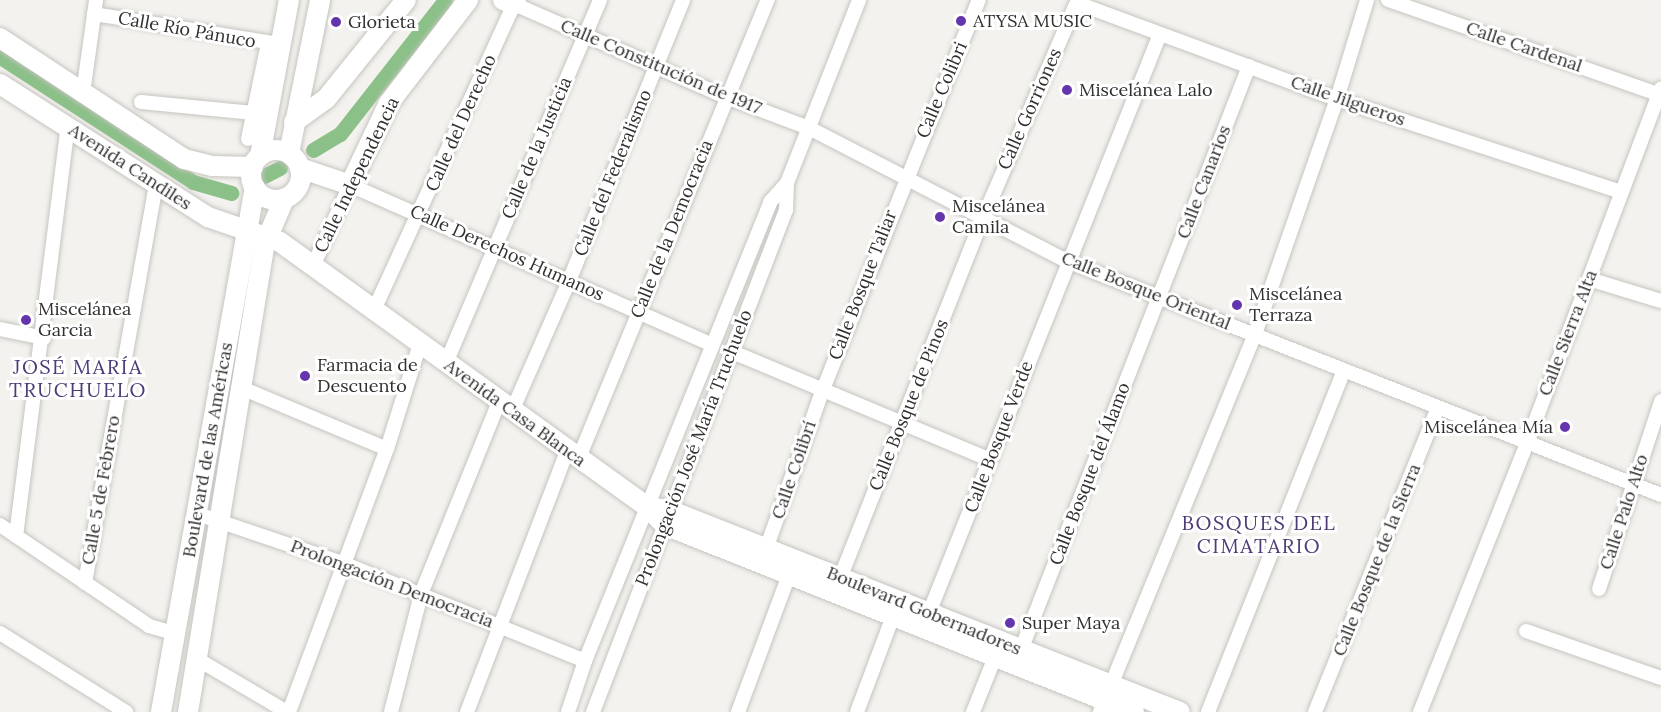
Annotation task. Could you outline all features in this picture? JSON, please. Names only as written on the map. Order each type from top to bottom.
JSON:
[{"type":"main road","points":[[289,0],[274,44],[256,162],[255,188],[268,199],[284,199],[298,188],[294,122],[320,0]]},
{"type":"main road","points":[[294,122],[326,99],[406,0]]},
{"type":"main road","name":"Calle Independencia","points":[[350,185],[389,103],[468,0]]},
{"type":"main road","name":"Avenida Candiles","points":[[0,38],[184,159],[212,166],[256,162]]},
{"type":"main road","name":"Avenida Candiles","points":[[0,84],[208,217],[246,231],[267,235]]},
{"type":"main road","points":[[256,162],[272,150],[295,160]]},
{"type":"main road","name":"Calle Derechos Humanos","points":[[295,160],[350,185]]},
{"type":"main road","name":"Boulevard de las Américas","points":[[161,712],[178,628],[255,188]]},
{"type":"main road","name":"Boulevard de las Américas","points":[[188,712],[199,660],[239,387],[267,235],[284,199]]},
{"type":"main road","name":"Avenida Casa Blanca","points":[[267,235],[572,455],[647,507],[667,518]]},
{"type":"main road","name":"Boulevard Gobernadores","points":[[667,518],[766,549],[893,616],[1134,712]]},
{"type":"main road","name":"Boulevard Gobernadores","points":[[667,518],[789,575],[837,585],[929,613],[1021,650],[1105,699],[1180,712]]},
{"type":"street","name":"Calle de la Justicia","points":[[446,363],[600,0]]},
{"type":"street","name":"Calle del Federalismo","points":[[391,712],[421,594],[505,406],[569,281],[683,0]]},
{"type":"street","name":"Calle de la Democracia","points":[[467,712],[572,455],[639,311],[768,0]]},
{"type":"street","name":"Prolongación José María Truchuelo","points":[[593,712],[786,210],[788,183],[859,0]]},
{"type":"street","name":"Calle Colibri","points":[[905,179],[979,0]]},
{"type":"street","points":[[1105,699],[1255,334],[1337,99],[1367,0]]},
{"type":"street","name":"Calle Cardenal","points":[[1388,0],[1660,92]]},
{"type":"street","name":"Calle Constitución de 1917","points":[[511,1],[726,98],[809,128]]},
{"type":"street","name":"Calle del Derecho","points":[[374,310],[420,214],[511,1]]},
{"type":"street","name":"Calle Jilgueros","points":[[1078,2],[1337,99],[1621,192]]},
{"type":"street","name":"Calle Gorriones","points":[[983,218],[1078,2]]},
{"type":"street","name":"Calle Río Pánuco","points":[[95,7],[274,44]]},
{"type":"street","points":[[83,93],[95,7]]},
{"type":"street","name":"Calle Bosque Verde","points":[[929,613],[1067,261],[1160,34]]},
{"type":"street","points":[[248,139],[253,113],[274,44]]},
{"type":"street","name":"Calle Canarios","points":[[1159,298],[1250,66]]},
{"type":"street","name":"Calle Sierra Alta","points":[[1420,712],[1527,443],[1660,92]]},
{"type":"street","points":[[141,102],[253,113]]},
{"type":"street","points":[[16,536],[44,338],[68,127]]},
{"type":"street","name":"Calle Bosque Oriental","points":[[809,128],[1067,261],[1632,486],[1661,495]]},
{"type":"street","name":"Calle Bosque Taliar","points":[[822,392],[905,179]]},
{"type":"street","name":"Prolongación José María Truchuelo","points":[[568,712],[585,661],[770,202],[788,183]]},
{"type":"street","name":"Calle 5 de Febrero","points":[[85,584],[156,184]]},
{"type":"street","name":"Calle Derechos Humanos","points":[[350,185],[496,247],[712,345]]},
{"type":"street","name":"Calle Independencia","points":[[313,266],[350,185]]},
{"type":"street","name":"Calle Bosque de Pinos","points":[[837,585],[983,218]]},
{"type":"street","points":[[1589,279],[1661,300]]},
{"type":"street","name":"Calle Bosque del Álamo","points":[[1021,650],[1159,298]]},
{"type":"street","points":[[0,329],[44,338]]},
{"type":"street","points":[[199,660],[288,712],[387,448],[420,344]]},
{"type":"street","points":[[730,351],[822,392],[990,460]]},
{"type":"street","points":[[1208,712],[1344,371]]},
{"type":"street","points":[[239,387],[387,448]]},
{"type":"street","name":"Calle Colibrí","points":[[766,549],[822,392]]},
{"type":"street","name":"Calle Palo Alto","points":[[1599,589],[1661,401]]},
{"type":"street","name":"Calle Bosque de la Sierra","points":[[1315,712],[1438,408]]},
{"type":"street","name":"Prolongación Democracia","points":[[198,514],[219,519],[343,563],[501,625],[585,661]]},
{"type":"street","points":[[0,525],[149,626],[167,631],[178,628]]},
{"type":"street","points":[[738,712],[789,575]]},
{"type":"street","points":[[857,712],[893,616]]},
{"type":"street","points":[[1526,631],[1661,678]]},
{"type":"street","points":[[0,633],[126,712]]},
{"type":"street","points":[[973,712],[995,657]]},
{"type":"waterway","points":[[313,150],[340,134],[445,0]]},
{"type":"waterway","points":[[0,57],[193,182],[231,193]]},
{"type":"waterway","points":[[264,176],[280,168]]},
{"type":"place","name":"ATYSA MUSIC","points":[[961,21]]},
{"type":"place","name":"Glorieta","points":[[336,22]]},
{"type":"place","name":"Miscelánea Lalo","points":[[1067,90]]},
{"type":"place","name":"Miscelánea Camila","points":[[940,217]]},
{"type":"place","name":"Miscelánea Terraza","points":[[1237,305]]},
{"type":"place","name":"Miscelánea Garcia","points":[[26,320]]},
{"type":"place","name":"Farmacia de Descuento","points":[[305,376]]},
{"type":"place","name":"Miscelánea Mía","points":[[1565,427]]},
{"type":"place","name":"Super Maya","points":[[1010,623]]},
{"type":"district","name":"JOSÉ MARÍA TRUCHUELO","points":[[78,378]]},
{"type":"district","name":"BOSQUES DEL CIMATARIO","points":[[1259,534]]}]
